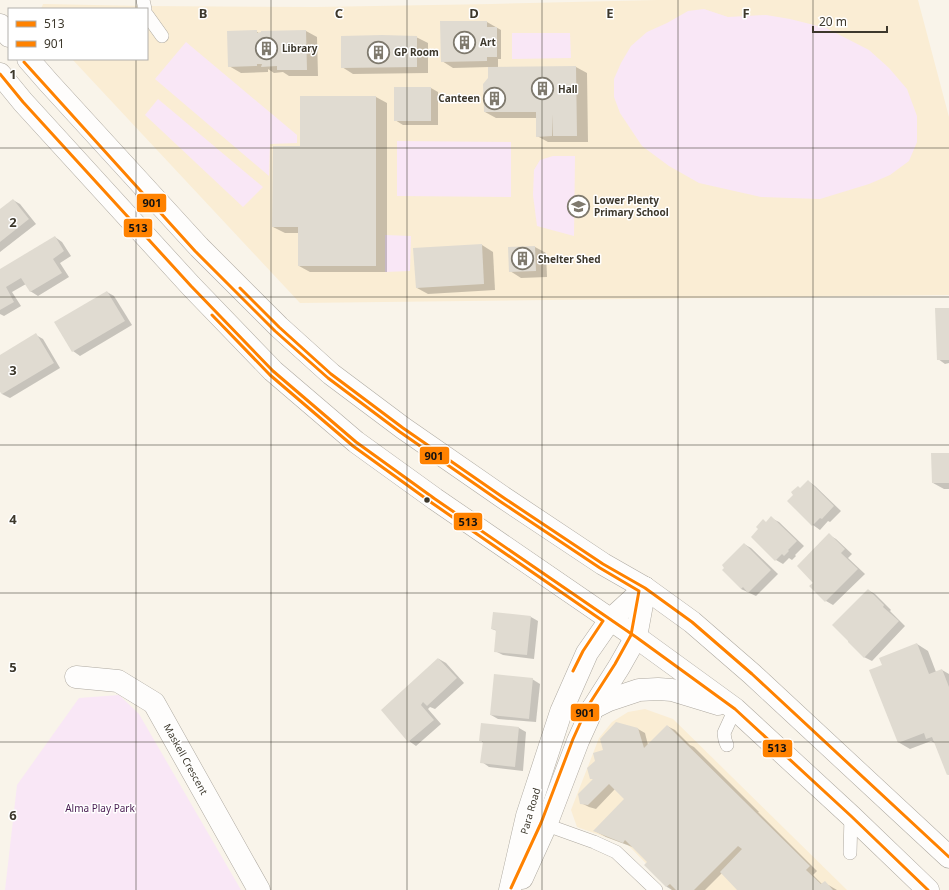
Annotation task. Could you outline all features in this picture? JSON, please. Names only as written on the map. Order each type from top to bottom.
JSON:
[{"type":"main road","points":[[0,25],[8,35]]},
{"type":"main road","points":[[29,60],[48,83],[199,247],[279,327],[331,374],[403,428],[504,498],[603,564],[645,588],[692,622],[752,674],[949,857]]},
{"type":"main road","points":[[0,74],[23,102],[166,258],[273,371],[356,442],[435,499],[636,637],[735,709],[851,816],[928,890]]},
{"type":"main road","name":"Para Road","points":[[510,890],[526,816],[561,712],[587,653],[610,620],[645,588]]},
{"type":"main road","name":"Para Road","points":[[516,890],[546,825],[578,740],[593,708],[636,637],[645,588]]},
{"type":"main road","name":"Maskell Crescent","points":[[76,677],[118,681],[154,703],[259,890]]},
{"type":"main road","points":[[593,708],[609,700],[639,690],[658,689],[672,690],[735,709]]},
{"type":"lane","points":[[148,16],[162,36]]},
{"type":"lane","points":[[727,745],[724,733],[735,709]]},
{"type":"lane","points":[[526,816],[616,852],[656,890]]},
{"type":"lane","points":[[850,853],[851,816]]},
{"type":"shaded area","name":"Lower Plenty Primary School","points":[[657,0],[918,0],[949,117],[949,295],[300,303],[73,60],[148,60],[148,8],[41,8],[43,4],[316,7]]},
{"type":"shaded area","points":[[645,709],[673,719],[847,890],[672,890],[628,845],[577,827],[571,810],[599,738],[612,722],[628,712]]},
{"type":"green space","points":[[704,9],[728,17],[766,15],[790,19],[826,28],[869,50],[889,68],[907,89],[917,116],[917,142],[909,161],[890,175],[869,184],[820,199],[761,197],[699,183],[669,166],[642,146],[620,113],[614,97],[614,79],[621,63],[631,46],[647,32],[688,11]]},
{"type":"green space","points":[[512,33],[570,33],[571,58],[512,59]]},
{"type":"green space","points":[[186,42],[297,135],[297,143],[270,144],[269,176],[155,79]]},
{"type":"green space","points":[[158,99],[263,187],[243,207],[145,115]]},
{"type":"green space","points":[[397,141],[511,142],[511,197],[397,196]]},
{"type":"green space","points":[[553,156],[575,156],[574,236],[537,226],[533,195],[534,170],[540,160]]},
{"type":"green space","points":[[385,235],[411,236],[410,271],[385,272]]},
{"type":"green space","name":"Alma Play Park","points":[[119,695],[139,714],[241,890],[5,890],[17,785],[79,698]]},
{"type":"building","name":"Art","points":[[440,21],[487,21],[487,27],[497,27],[497,57],[487,57],[487,61],[441,62]]},
{"type":"building","name":"Library","points":[[257,30],[257,33],[261,31],[306,30],[307,70],[277,70],[277,66],[261,67],[262,64],[257,64],[257,66],[228,67],[227,31]]},
{"type":"building","name":"GP Room","points":[[341,36],[417,36],[417,67],[341,68]]},
{"type":"building","name":"Hall","points":[[576,66],[577,136],[553,136],[553,114],[552,136],[536,137],[536,112],[484,112],[483,84],[488,78],[488,67]]},
{"type":"building","points":[[394,87],[431,87],[431,121],[394,121]]},
{"type":"building","points":[[300,96],[376,96],[376,266],[298,266],[298,227],[272,227],[273,146],[300,146]]},
{"type":"building","points":[[13,199],[29,219],[0,242],[0,209]]},
{"type":"building","points":[[55,236],[64,251],[53,259],[62,273],[30,292],[21,278],[6,287],[14,302],[0,310],[0,269]]},
{"type":"building","points":[[482,244],[484,284],[416,288],[413,248]]},
{"type":"building","name":"Shelter Shed","points":[[535,246],[536,271],[509,272],[508,247]]},
{"type":"building","points":[[107,291],[125,321],[72,352],[54,322]]},
{"type":"building","points":[[935,308],[949,308],[949,360],[937,360]]},
{"type":"building","points":[[36,333],[54,363],[2,394],[0,392],[0,355]]},
{"type":"building","points":[[931,453],[949,453],[949,483],[932,483]]},
{"type":"building","points":[[808,480],[834,506],[822,519],[820,518],[812,526],[787,501],[793,495],[791,492],[798,486],[800,488]]},
{"type":"building","points":[[771,516],[797,541],[784,556],[782,554],[775,561],[751,537],[758,529],[756,527],[763,519],[766,522]]},
{"type":"building","points":[[829,533],[845,549],[841,553],[858,569],[825,602],[809,586],[813,583],[797,566]]},
{"type":"building","points":[[744,543],[771,570],[748,593],[743,587],[741,589],[722,570],[724,568],[722,565]]},
{"type":"building","points":[[868,589],[884,605],[883,607],[899,621],[864,658],[832,625]]},
{"type":"building","points":[[493,612],[531,616],[527,655],[494,652],[496,630],[491,629]]},
{"type":"building","points":[[917,643],[929,674],[942,669],[949,687],[949,774],[947,775],[932,737],[926,739],[924,733],[898,743],[869,670],[882,665],[879,658]]},
{"type":"building","points":[[438,658],[457,678],[427,706],[423,702],[421,705],[434,720],[408,742],[381,710]]},
{"type":"building","points":[[494,674],[533,678],[529,719],[490,715]]},
{"type":"building","points":[[616,722],[638,728],[644,748],[667,725],[810,866],[806,870],[821,884],[825,881],[833,890],[737,890],[720,872],[742,849],[738,846],[694,890],[676,890],[670,884],[666,887],[644,865],[647,862],[625,840],[623,843],[593,831],[624,799],[609,784],[588,805],[580,804],[578,794],[593,779],[590,779],[587,768],[595,761],[593,753],[603,750],[600,739]]},
{"type":"building","points":[[481,723],[519,727],[515,767],[480,763],[483,741],[479,741]]},
{"type":"transit line","name":"901","points":[[24,62],[195,251],[275,331],[328,378],[400,432],[501,502],[600,568],[639,591],[631,635],[615,664],[588,706],[573,739],[541,823],[511,888]]},
{"type":"transit line","name":"513","points":[[0,74],[23,102],[191,286],[273,371],[356,442],[435,499],[636,637],[735,709],[851,816],[928,890]]},
{"type":"transit line","name":"513","points":[[240,288],[279,327],[331,374],[403,428],[603,564],[645,588],[692,622],[752,674],[949,857]]},
{"type":"transit line","name":"901","points":[[212,315],[270,375],[353,446],[432,503],[603,621],[583,651],[573,671]]},
{"type":"place","name":"Art","points":[[464,42]]},
{"type":"place","name":"Library","points":[[267,48]]},
{"type":"place","name":"GP Room","points":[[379,52]]},
{"type":"place","name":"Hall","points":[[542,89]]},
{"type":"place","name":"Canteen","points":[[495,98]]},
{"type":"place","name":"Lower Plenty Primary School","points":[[579,206]]},
{"type":"place","name":"Shelter Shed","points":[[522,259]]}]
